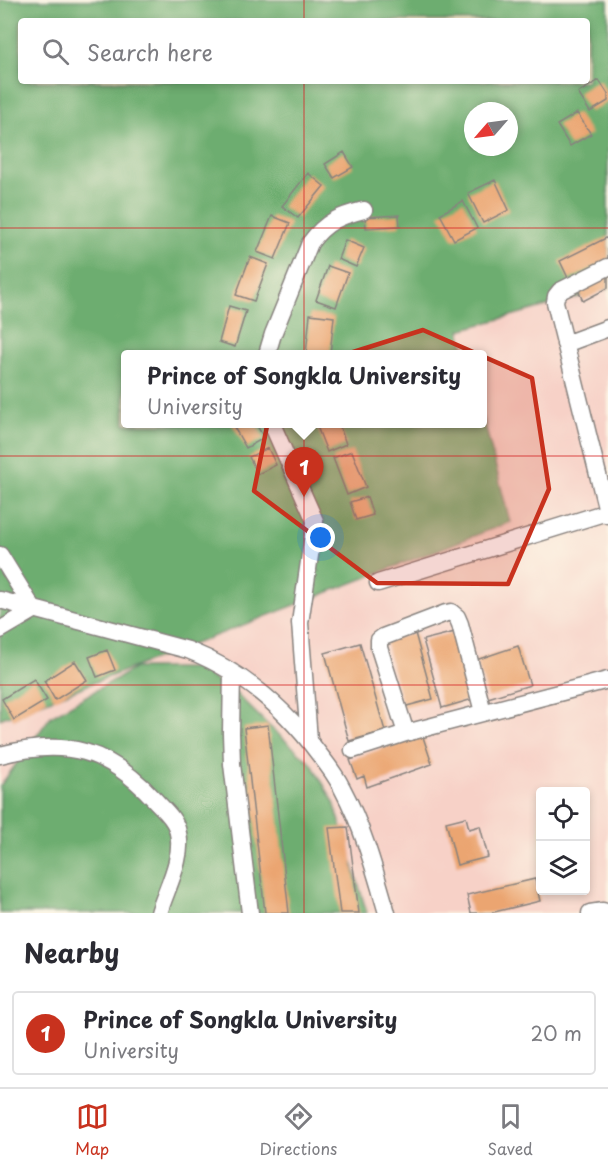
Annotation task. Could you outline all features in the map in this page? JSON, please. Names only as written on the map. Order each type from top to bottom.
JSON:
[{"type":"street","points":[[268,350],[310,243],[333,220],[364,210]]},
{"type":"street","points":[[378,583],[608,513],[556,307],[556,296],[562,290],[608,267]]},
{"type":"street","points":[[565,344],[608,328]]},
{"type":"street","points":[[274,428],[315,521],[300,623],[309,740]]},
{"type":"street","points":[[0,555],[34,610]]},
{"type":"street","points":[[0,600],[188,650],[211,659],[267,697],[309,740],[341,786],[354,812],[387,913]]},
{"type":"street","points":[[0,630],[34,610]]},
{"type":"street","points":[[406,734],[379,648],[379,640],[446,613],[455,614],[460,624],[483,712]]},
{"type":"street","points":[[232,672],[232,764],[249,913]]},
{"type":"street","points":[[353,750],[483,712],[608,680]]},
{"type":"street","points":[[0,755],[27,749],[54,747],[71,749],[102,758],[116,765],[136,781],[171,817],[179,833],[175,866],[159,913]]},
{"type":"street","points":[[590,913],[603,911],[608,913]]},
{"type":"highlighted area","points":[[423,330],[532,378],[549,489],[508,584],[377,583],[254,491],[277,376]]},
{"type":"shaded area","points":[[66,0],[608,0],[608,913],[0,913],[0,203],[464,107],[464,156],[518,156],[518,102],[486,102],[573,84],[590,84],[590,18],[513,18]]},
{"type":"green space","points":[[0,0],[608,0],[608,289],[460,330],[465,350],[121,350],[121,428],[486,428],[510,522],[0,719]]},
{"type":"green space","points":[[135,668],[197,668],[238,695],[311,763],[334,802],[367,913],[0,913],[0,786],[51,716]]},
{"type":"building","points":[[599,80],[608,94],[608,101],[590,112],[578,93]]},
{"type":"building","points":[[577,113],[591,134],[570,146],[557,125]]},
{"type":"building","points":[[344,152],[353,167],[334,178],[325,164]]},
{"type":"building","points":[[308,173],[324,186],[298,218],[282,206]]},
{"type":"building","points":[[495,180],[509,210],[483,223],[468,193]]},
{"type":"building","points":[[463,201],[477,228],[454,240],[440,214]]},
{"type":"building","points":[[399,215],[400,226],[366,228],[365,217]]},
{"type":"building","points":[[272,216],[290,223],[275,259],[257,252]]},
{"type":"building","points":[[608,237],[608,260],[569,280],[560,261]]},
{"type":"building","points":[[345,240],[364,248],[356,267],[338,259]]},
{"type":"building","points":[[250,257],[268,264],[254,301],[236,295]]},
{"type":"building","points":[[328,266],[348,273],[336,307],[316,300]]},
{"type":"building","points":[[608,272],[608,288],[583,301],[577,288]]},
{"type":"building","points":[[229,306],[246,311],[235,347],[219,342]]},
{"type":"building","points":[[310,314],[334,317],[330,350],[306,350]]},
{"type":"building","points":[[234,428],[258,428],[264,438],[246,448]]},
{"type":"building","points":[[318,428],[340,428],[346,444],[327,452]]},
{"type":"building","points":[[268,448],[276,465],[258,474],[249,457]]},
{"type":"building","points":[[352,451],[366,487],[347,495],[333,458]]},
{"type":"building","points":[[367,497],[373,515],[356,520],[350,502]]},
{"type":"building","points":[[455,632],[473,699],[442,708],[423,640]]},
{"type":"building","points":[[415,633],[433,699],[403,707],[385,641]]},
{"type":"building","points":[[360,643],[385,731],[349,741],[325,653]]},
{"type":"building","points":[[518,646],[530,685],[488,698],[476,660]]},
{"type":"building","points":[[107,650],[115,670],[97,677],[89,657]]},
{"type":"building","points":[[75,661],[87,680],[55,700],[44,681]]},
{"type":"building","points":[[34,679],[47,700],[14,720],[2,699]]},
{"type":"building","points":[[268,725],[289,913],[265,913],[244,728]]},
{"type":"building","points":[[422,734],[432,764],[367,787],[364,776],[357,779],[350,760]]},
{"type":"building","points":[[466,817],[469,829],[480,826],[488,857],[457,865],[446,822]]},
{"type":"building","points":[[348,827],[359,913],[340,913],[329,828]]},
{"type":"building","points":[[535,879],[536,895],[539,895],[540,901],[490,913],[471,913],[467,895]]},
{"type":"place","name":"Prince of Songkla University","points":[[304,497]]}]
